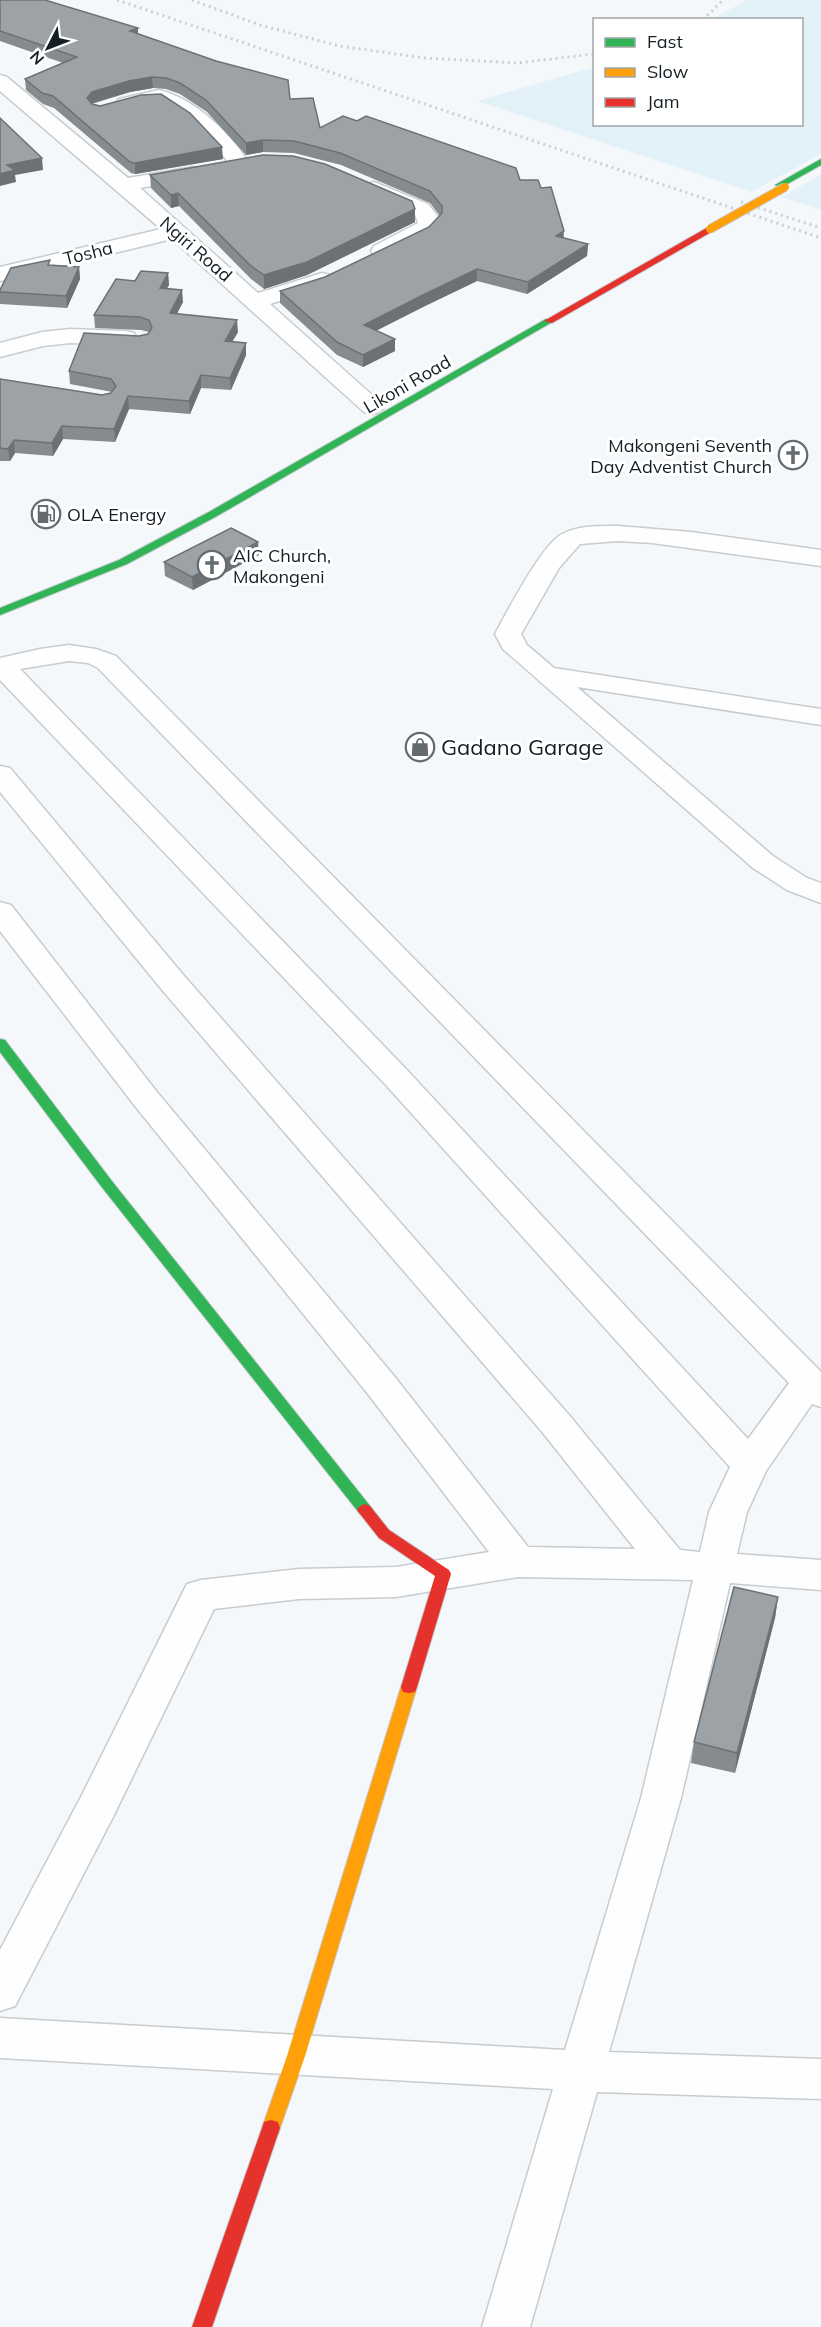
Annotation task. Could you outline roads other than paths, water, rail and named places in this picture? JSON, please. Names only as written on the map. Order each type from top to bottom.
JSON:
[{"type":"street","name":"Ngiri Road","points":[[6,91],[124,185],[372,407]]},
{"type":"street","points":[[111,106],[154,96],[180,104],[190,111],[240,165]]},
{"type":"street","points":[[124,185],[263,160]]},
{"type":"street","name":"Likoni Road","points":[[331,430],[708,227],[821,162]]},
{"type":"street","name":"Likoni Road","points":[[782,186],[821,167]]},
{"type":"street","points":[[353,179],[421,208],[429,219],[429,225],[420,232],[361,261]]},
{"type":"street","name":"Likoni Road","points":[[0,612],[123,562],[213,514],[708,227]]},
{"type":"street","name":"Tosha","points":[[0,274],[176,232]]},
{"type":"street","points":[[255,301],[341,272]]},
{"type":"street","points":[[0,351],[42,339],[70,336],[140,339]]},
{"type":"street","points":[[0,600],[106,557],[156,528]]},
{"type":"street","points":[[821,558],[617,532],[572,538],[564,544],[508,634],[516,649],[549,675],[763,862],[797,885],[821,894]]},
{"type":"street","points":[[1,666],[75,653],[94,655],[107,662],[815,1387],[750,1465],[728,1512],[717,1567],[661,1798],[506,2327]]},
{"type":"street","points":[[1,666],[396,1077],[750,1465]]},
{"type":"street","points":[[549,675],[821,717]]},
{"type":"street","points":[[0,774],[174,984],[556,1424],[669,1564]]},
{"type":"street","points":[[0,911],[146,1099],[381,1385],[518,1562]]},
{"type":"street","points":[[0,1043],[106,1183],[384,1534],[443,1574]]},
{"type":"street","points":[[0,1992],[98,1805],[201,1595],[299,1584],[396,1582],[518,1562],[669,1564],[821,1575]]},
{"type":"street","points":[[202,2327],[296,2056],[443,1574]]},
{"type":"street","points":[[0,2038],[582,2071],[821,2079]]},
{"type":"railway","points":[[117,0],[821,238]]},
{"type":"railway","points":[[192,0],[260,25],[339,46],[425,58],[517,63],[593,54]]},
{"type":"railway","points":[[705,18],[723,0]]},
{"type":"railway","points":[[741,202],[821,228]]},
{"type":"place","name":"Makongeni Seventh Day Adventist Church","points":[[793,455]]},
{"type":"place","name":"OLA Energy","points":[[46,514]]},
{"type":"place","name":"AIC Church, Makongeni","points":[[212,565]]},
{"type":"place","name":"Gadano Garage","points":[[420,747]]}]
